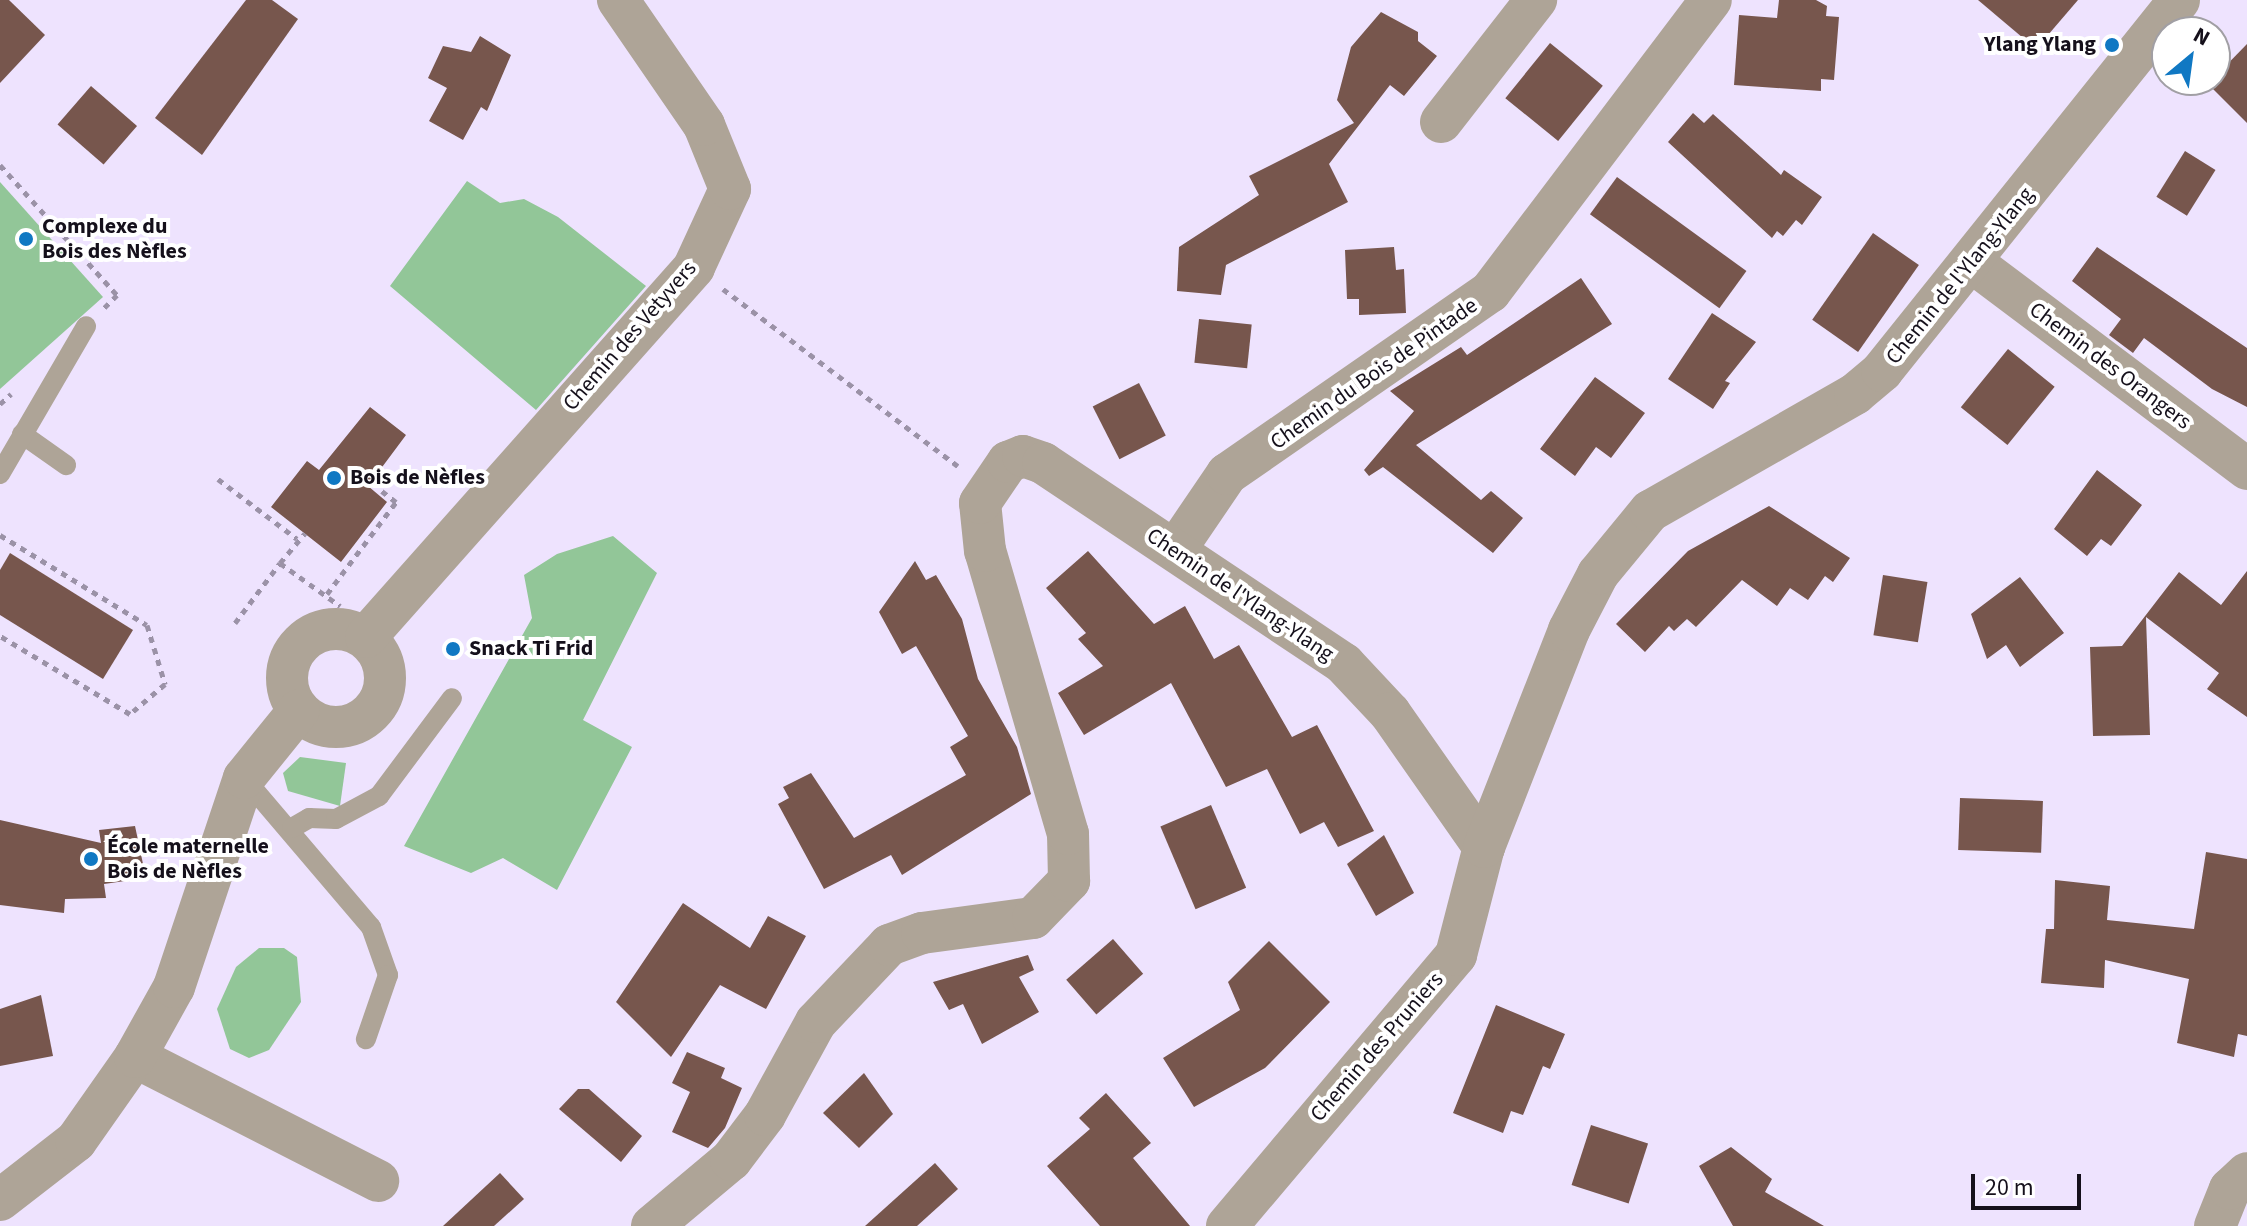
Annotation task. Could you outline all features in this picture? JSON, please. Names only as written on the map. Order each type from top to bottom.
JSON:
[{"type":"street","name":"Chemin des Vetyvers","points":[[353,622],[694,267],[730,189],[704,125],[618,0]]},
{"type":"street","points":[[1441,122],[1536,0]]},
{"type":"street","name":"Chemin du Bois de Pintade","points":[[1176,549],[1227,474],[1490,292],[1711,0]]},
{"type":"street","name":"Chemin de l'Ylang-Ylang","points":[[1484,847],[1569,630],[1598,574],[1650,511],[1855,394],[1916,335],[2179,0]]},
{"type":"street","name":"Chemin des Orangers","points":[[1973,263],[2247,469]]},
{"type":"street","name":"Chemin de l'Ylang-Ylang","points":[[986,487],[1008,462],[1033,458],[1176,549],[1344,664],[1390,713],[1484,847]]},
{"type":"street","points":[[652,1226],[731,1160],[765,1115],[816,1022],[889,945],[922,933],[1033,918],[1069,881],[1068,834],[985,551],[980,503],[986,487]]},
{"type":"street","points":[[353,622],[385,675],[380,702],[370,715],[341,727],[313,721],[299,710],[287,677],[299,645],[353,622]]},
{"type":"street","points":[[4,1188],[76,1141],[135,1057],[174,987],[244,778],[299,710]]},
{"type":"street","name":"Chemin des Pruniers","points":[[1227,1226],[1456,955],[1484,847]]},
{"type":"street","points":[[135,1057],[378,1181]]},
{"type":"street","points":[[2215,1226],[2230,1189],[2247,1173]]},
{"type":"lane","points":[[0,474],[86,326]]},
{"type":"lane","points":[[22,434],[66,465]]},
{"type":"lane","points":[[292,828],[309,818],[336,819],[379,796],[452,698]]},
{"type":"lane","points":[[244,778],[292,828],[371,927],[388,975],[366,1039]]},
{"type":"path","points":[[0,165],[117,295],[86,326]]},
{"type":"path","points":[[694,267],[986,487]]},
{"type":"path","points":[[218,479],[297,539]]},
{"type":"path","points":[[327,594],[396,502],[382,491]]},
{"type":"path","points":[[235,623],[297,539],[305,533]]},
{"type":"path","points":[[0,535],[147,625],[165,684],[130,714],[0,636]]},
{"type":"path","points":[[280,563],[327,594],[353,622]]},
{"type":"green space","points":[[467,181],[500,203],[524,199],[558,217],[646,286],[536,410],[390,286]]},
{"type":"green space","name":"Complexe du Bois des Nèfles","points":[[0,182],[103,297],[0,389]]},
{"type":"green space","points":[[613,536],[657,573],[583,720],[632,747],[557,890],[503,858],[471,873],[404,846],[532,618],[524,575],[557,554]]},
{"type":"green space","points":[[300,757],[346,763],[340,806],[288,791],[283,773]]},
{"type":"green space","points":[[259,948],[284,948],[297,957],[301,1002],[269,1050],[249,1058],[230,1049],[217,1009],[236,967]]},
{"type":"building","points":[[0,0],[9,0],[45,35],[0,83]]},
{"type":"building","points":[[246,0],[272,0],[298,19],[202,155],[155,118]]},
{"type":"building","points":[[1779,0],[1816,0],[1827,6],[1826,16],[1839,17],[1834,80],[1821,79],[1821,91],[1734,85],[1739,15],[1777,18]]},
{"type":"building","points":[[1978,0],[2078,0],[2036,49]]},
{"type":"building","points":[[1381,12],[1418,32],[1418,41],[1437,56],[1404,96],[1390,85],[1329,164],[1348,202],[1226,265],[1221,295],[1177,291],[1179,247],[1259,195],[1249,176],[1354,123],[1337,100],[1351,47]]},
{"type":"building","points":[[480,36],[511,55],[487,111],[481,107],[463,140],[429,121],[447,88],[428,78],[443,46],[471,52]]},
{"type":"building","points":[[1550,43],[1603,86],[1558,141],[1505,98]]},
{"type":"building","points":[[2247,44],[2247,123],[2220,96],[2231,96],[2231,60]]},
{"type":"building","points":[[91,86],[137,126],[104,165],[58,124]]},
{"type":"building","points":[[1693,113],[1704,123],[1713,114],[1781,175],[1784,170],[1822,197],[1802,225],[1796,220],[1783,236],[1777,231],[1772,238],[1668,142]]},
{"type":"building","points":[[2185,151],[2216,170],[2187,216],[2156,197]]},
{"type":"building","points":[[1617,177],[1746,271],[1719,308],[1590,214]]},
{"type":"building","points":[[1873,233],[1919,265],[1858,352],[1812,320]]},
{"type":"building","points":[[1394,247],[1396,270],[1404,269],[1406,313],[1359,315],[1359,299],[1347,299],[1345,250]]},
{"type":"building","points":[[2097,247],[2247,348],[2247,407],[2212,389],[2144,338],[2133,353],[2109,335],[2121,319],[2072,281]]},
{"type":"building","points":[[1581,278],[1612,324],[1416,445],[1481,500],[1491,491],[1523,518],[1493,553],[1383,467],[1369,476],[1364,470],[1414,411],[1390,391],[1461,347],[1467,355]]},
{"type":"building","points":[[1712,313],[1756,342],[1725,381],[1730,383],[1713,409],[1668,379]]},
{"type":"building","points":[[1199,319],[1252,325],[1247,368],[1194,363]]},
{"type":"building","points":[[2008,349],[2055,387],[2007,445],[1961,407]]},
{"type":"building","points":[[1595,377],[1645,413],[1611,458],[1596,447],[1575,476],[1540,449]]},
{"type":"building","points":[[1139,383],[1166,436],[1119,459],[1093,407]]},
{"type":"building","name":"Bois de Nèfles","points":[[370,407],[406,435],[368,486],[387,502],[341,562],[271,507],[307,461],[319,470]]},
{"type":"building","points":[[2097,470],[2142,505],[2111,546],[2101,539],[2087,556],[2054,529]]},
{"type":"building","points":[[1769,506],[1850,558],[1833,582],[1825,576],[1808,600],[1790,588],[1777,606],[1742,580],[1696,627],[1687,619],[1674,631],[1669,626],[1645,652],[1616,624],[1688,551]]},
{"type":"building","points":[[1088,551],[1154,624],[1185,606],[1214,659],[1239,645],[1292,737],[1317,725],[1374,831],[1338,847],[1324,822],[1300,834],[1267,769],[1226,787],[1171,683],[1084,735],[1058,693],[1103,666],[1078,639],[1086,633],[1046,588]]},
{"type":"building","points":[[10,553],[133,630],[103,679],[0,615],[0,570]]},
{"type":"building","points":[[915,561],[926,580],[936,575],[962,619],[978,679],[1017,747],[1031,794],[902,875],[891,855],[824,889],[778,804],[789,798],[783,787],[811,773],[854,838],[966,775],[950,747],[968,736],[916,646],[902,654],[879,612]]},
{"type":"building","points":[[2247,571],[2247,717],[2207,689],[2219,673],[2146,617],[2150,735],[2093,736],[2090,647],[2122,646],[2179,572],[2221,605]]},
{"type":"building","points":[[1883,575],[1927,582],[1918,642],[1873,635]]},
{"type":"building","points":[[2020,577],[2064,633],[2020,667],[2006,645],[1987,659],[1971,614]]},
{"type":"building","points":[[1960,798],[2043,801],[2041,853],[1958,850]]},
{"type":"building","points":[[1211,805],[1246,888],[1196,909],[1160,826]]},
{"type":"building","points":[[0,820],[101,843],[99,830],[135,826],[146,878],[104,884],[106,898],[65,899],[64,913],[0,905]]},
{"type":"building","points":[[1384,835],[1414,893],[1376,916],[1347,864]]},
{"type":"building","points":[[2206,852],[2247,859],[2247,1036],[2238,1034],[2234,1057],[2177,1043],[2189,979],[2105,960],[2104,988],[2041,983],[2046,929],[2054,929],[2055,880],[2110,886],[2107,920],[2194,929]]},
{"type":"building","points":[[683,903],[750,948],[768,916],[806,936],[766,1009],[720,985],[671,1057],[616,1002]]},
{"type":"building","points":[[1113,939],[1143,974],[1096,1014],[1066,980]]},
{"type":"building","points":[[1269,941],[1330,1002],[1265,1068],[1194,1107],[1163,1058],[1240,1010],[1228,982]]},
{"type":"building","points":[[1028,955],[1034,970],[1019,977],[1039,1012],[982,1044],[963,1004],[949,1010],[933,982]]},
{"type":"building","points":[[41,995],[53,1056],[0,1066],[0,1009]]},
{"type":"building","points":[[1496,1005],[1565,1034],[1550,1069],[1543,1066],[1523,1115],[1511,1111],[1503,1133],[1453,1113]]},
{"type":"building","points":[[687,1052],[725,1068],[721,1078],[742,1088],[725,1128],[708,1148],[672,1132],[690,1092],[672,1083]]},
{"type":"building","points":[[864,1073],[893,1114],[859,1148],[823,1113]]},
{"type":"building","points":[[578,1089],[589,1089],[642,1136],[621,1162],[559,1109]]},
{"type":"building","points":[[1106,1093],[1151,1143],[1133,1158],[1190,1226],[1100,1226],[1047,1166],[1090,1129],[1079,1118]]},
{"type":"building","points":[[1591,1125],[1648,1144],[1629,1203],[1572,1185]]},
{"type":"building","points":[[1731,1147],[1772,1179],[1765,1192],[1824,1226],[1733,1226],[1699,1166]]},
{"type":"building","points":[[935,1163],[958,1189],[917,1226],[865,1226]]},
{"type":"building","points":[[500,1173],[524,1199],[494,1226],[443,1226]]},
{"type":"place","name":"Ylang Ylang","points":[[2112,45]]},
{"type":"place","name":"Complexe du Bois des Nèfles","points":[[26,239]]},
{"type":"place","name":"Bois de Nèfles","points":[[334,478]]},
{"type":"place","name":"Snack Ti Frid","points":[[453,649]]},
{"type":"place","name":"École maternelle Bois de Nèfles","points":[[91,859]]}]
